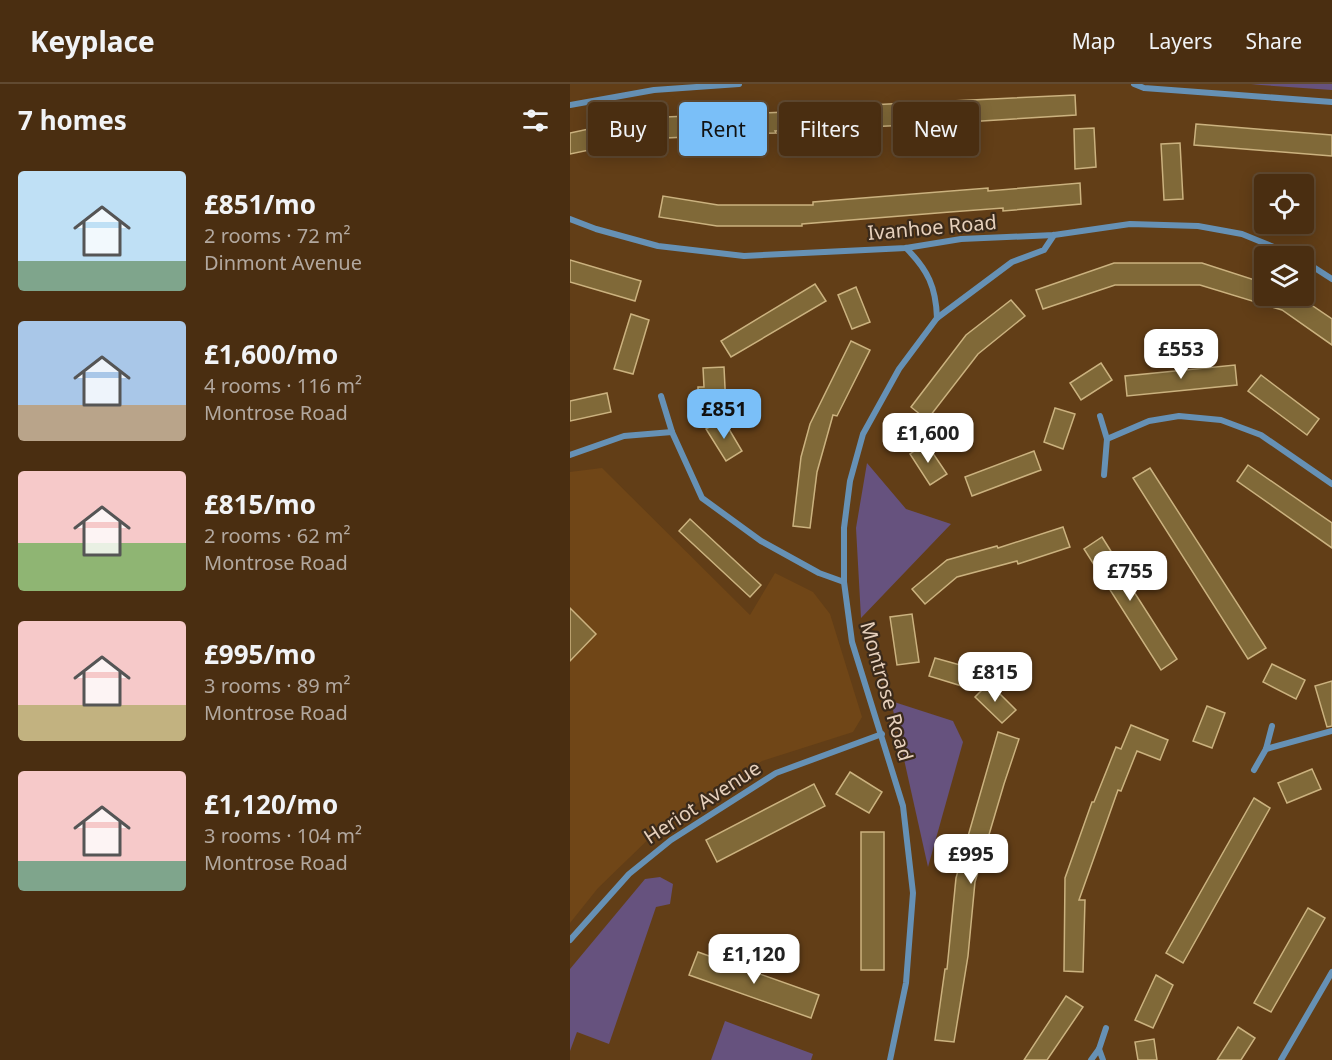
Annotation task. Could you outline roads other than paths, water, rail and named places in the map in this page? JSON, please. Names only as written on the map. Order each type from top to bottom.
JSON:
[{"type":"street","points":[[570,105],[654,90],[739,84]]},
{"type":"street","points":[[1134,84],[1144,88],[1332,102]]},
{"type":"street","name":"Ivanhoe Road","points":[[570,219],[658,246],[744,256],[906,248],[961,239],[1054,235],[1130,224],[1198,226],[1242,234],[1271,246]]},
{"type":"street","name":"Montrose Road","points":[[890,1060],[906,983],[913,893],[903,806],[852,642],[843,582],[844,528],[850,481],[863,434],[898,369],[936,318],[1012,262],[1044,250],[1054,235]]},
{"type":"street","points":[[906,248],[926,273],[936,298],[936,318]]},
{"type":"street","points":[[1314,267],[1332,279]]},
{"type":"street","points":[[661,396],[672,432],[702,498],[761,541],[819,573],[843,582]]},
{"type":"street","points":[[1100,416],[1107,439],[1104,475]]},
{"type":"street","points":[[1107,439],[1159,419],[1179,416],[1221,420],[1261,435],[1332,484]]},
{"type":"street","points":[[570,455],[624,436],[672,432]]},
{"type":"street","points":[[1254,770],[1266,749],[1272,726]]},
{"type":"street","points":[[1266,749],[1332,731]]},
{"type":"street","name":"Heriot Avenue","points":[[570,940],[629,874],[671,840],[777,773],[882,734]]},
{"type":"street","points":[[1281,1060],[1332,972]]},
{"type":"street","points":[[1091,1060],[1099,1049],[1106,1028]]},
{"type":"street","points":[[1099,1049],[1103,1060]]}]
